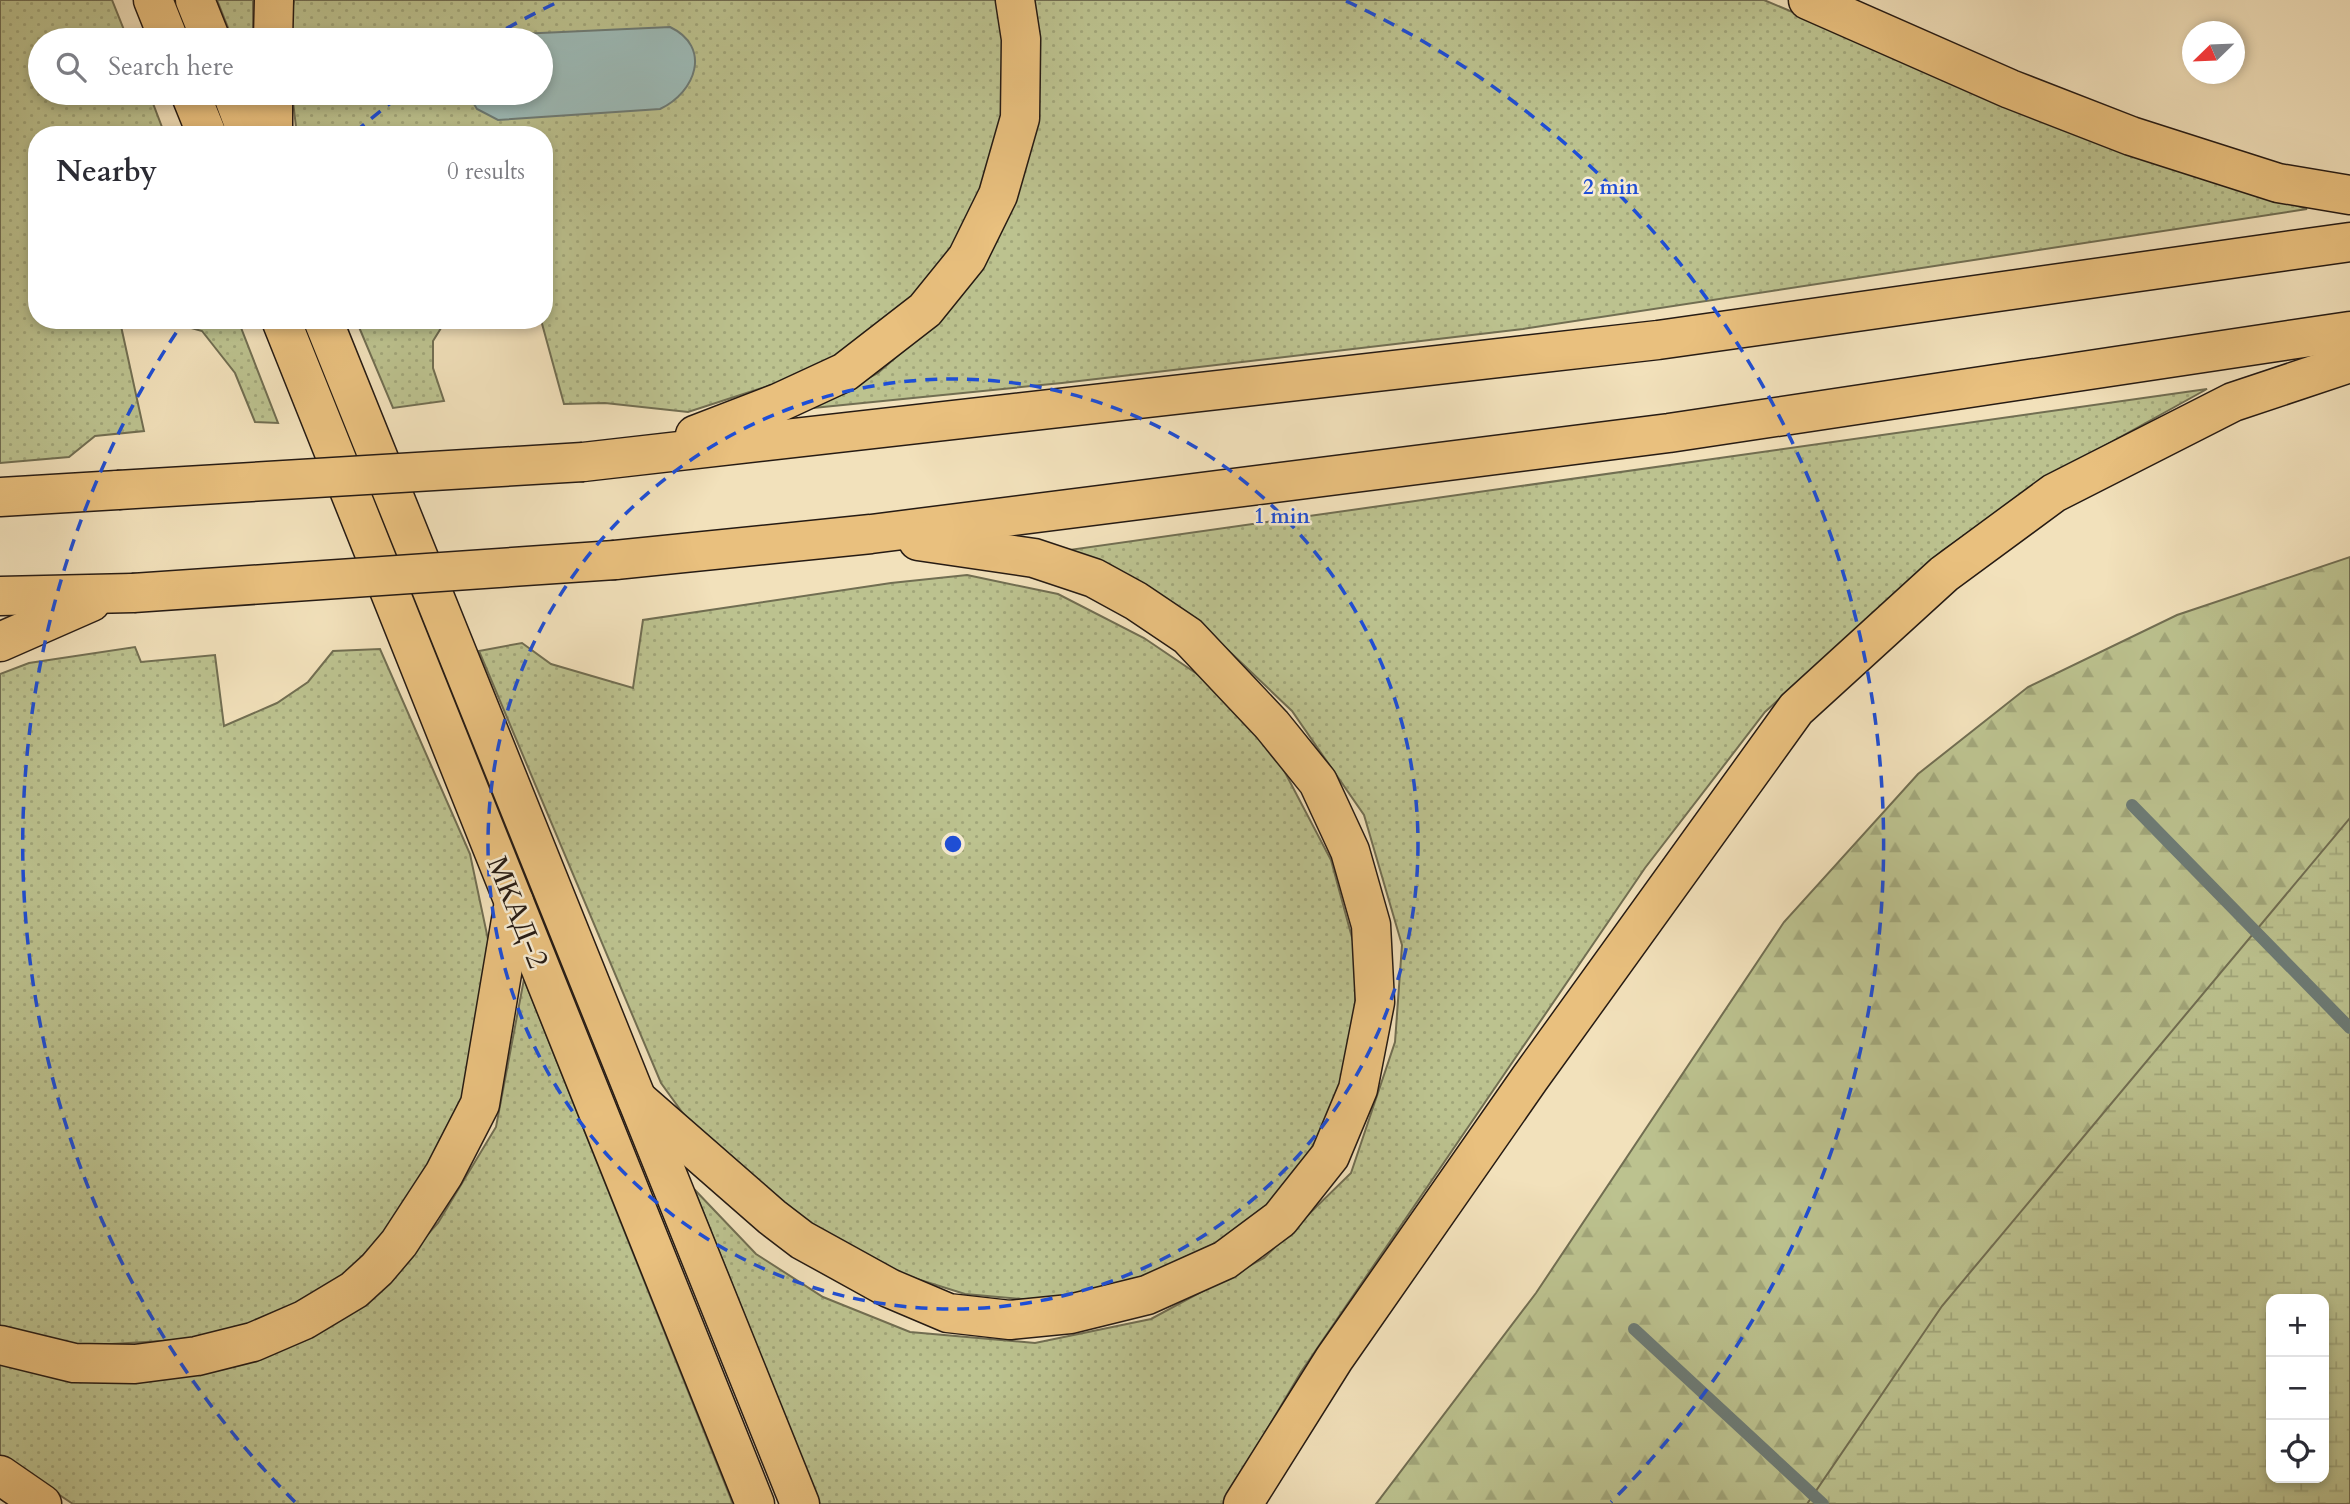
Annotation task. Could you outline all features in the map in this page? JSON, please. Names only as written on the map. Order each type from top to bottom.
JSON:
[{"type":"highway","points":[[153,0],[164,28]]},
{"type":"highway","points":[[195,0],[206,28]]},
{"type":"highway","points":[[273,28],[274,0]]},
{"type":"highway","points":[[644,454],[778,403],[845,372],[925,310],[967,258],[998,195],[1020,118],[1021,39],[1015,0]]},
{"type":"highway","points":[[1808,0],[2010,89],[2131,136],[2278,183],[2350,195]]},
{"type":"highway","points":[[195,105],[203,126]]},
{"type":"highway","points":[[237,105],[245,126]]},
{"type":"highway","points":[[272,126],[273,105]]},
{"type":"highway","points":[[0,496],[583,462],[1658,340],[2350,242]]},
{"type":"highway","name":"МКАД-2","points":[[285,329],[755,1504]]},
{"type":"highway","points":[[327,329],[800,1504]]},
{"type":"highway","points":[[0,596],[121,594],[615,560],[871,534],[1669,433],[2350,331]]},
{"type":"highway","points":[[1243,1504],[1334,1359],[1483,1145],[1796,709],[1944,574],[2054,493],[2233,401],[2350,363]]},
{"type":"highway","points":[[638,1099],[772,1217],[802,1240],[889,1287],[948,1313],[1010,1320],[1070,1314],[1146,1295],[1224,1260],[1280,1219],[1330,1156],[1358,1089],[1375,1002],[1371,925],[1350,851],[1318,782],[1272,725],[1188,636],[1136,601],[1094,578],[1034,558],[871,534]]},
{"type":"highway","points":[[0,642],[121,594]]},
{"type":"highway","points":[[0,1345],[74,1363],[135,1364],[197,1356],[253,1342],[304,1320],[354,1290],[399,1243],[443,1174],[480,1104],[514,902]]},
{"type":"highway","points":[[0,1475],[42,1504]]},
{"type":"green space","points":[[0,0],[112,0],[123,28],[28,28],[28,105],[154,105],[162,126],[28,126],[28,329],[122,329],[144,431],[95,436],[69,457],[0,463]]},
{"type":"green space","points":[[217,0],[253,0],[253,28],[228,28]]},
{"type":"green space","points":[[294,0],[1002,0],[1005,133],[965,238],[919,297],[830,366],[688,412],[605,403],[564,404],[543,329],[553,329],[553,126],[296,126],[293,105],[553,105],[553,28],[289,28]]},
{"type":"green space","points":[[1031,0],[1764,0],[2080,133],[2307,209],[1523,329],[1062,383],[813,408],[878,373],[935,323],[972,277]]},
{"type":"green space","points":[[195,329],[241,329],[278,423],[255,422],[235,373],[202,331]]},
{"type":"green space","points":[[360,329],[440,329],[433,341],[433,368],[444,401],[393,408]]},
{"type":"green space","points":[[2207,389],[2050,476],[1942,551],[1765,712],[1645,868],[1301,1372],[1223,1504],[820,1504],[694,1189],[756,1254],[823,1297],[910,1332],[1035,1343],[1151,1319],[1264,1258],[1351,1173],[1395,1042],[1402,945],[1364,815],[1292,711],[1207,630],[1069,550]]},
{"type":"green space","points":[[2350,557],[2350,1504],[1376,1504],[1536,1293],[1784,922],[1918,774],[2028,687],[2177,615]]},
{"type":"green space","points":[[967,575],[1058,594],[1144,638],[1206,680],[1279,761],[1331,860],[1357,956],[1353,1058],[1322,1131],[1280,1200],[1205,1251],[1129,1285],[1043,1301],[965,1294],[901,1274],[814,1230],[700,1137],[661,1083],[479,651],[522,643],[551,664],[633,688],[643,620],[891,583]]},
{"type":"green space","points":[[135,647],[141,662],[215,655],[224,726],[277,703],[308,682],[333,651],[380,649],[470,854],[489,944],[485,1023],[459,1111],[422,1179],[380,1238],[333,1286],[234,1332],[179,1340],[78,1346],[0,1330],[0,674],[29,663]]},
{"type":"green space","points":[[2350,818],[2350,1504],[1807,1504],[1942,1306]]},
{"type":"green space","points":[[524,979],[733,1504],[73,1504],[0,1455],[0,1363],[59,1375],[365,1304],[438,1223],[496,1127]]},
{"type":"water","points":[[670,27],[691,46],[695,57],[694,69],[683,92],[660,109],[498,120],[477,109],[475,105],[553,105],[553,32]]},
{"type":"waterway","points":[[2132,805],[2350,1028]]},
{"type":"waterway","points":[[1634,1329],[1823,1504]]}]
